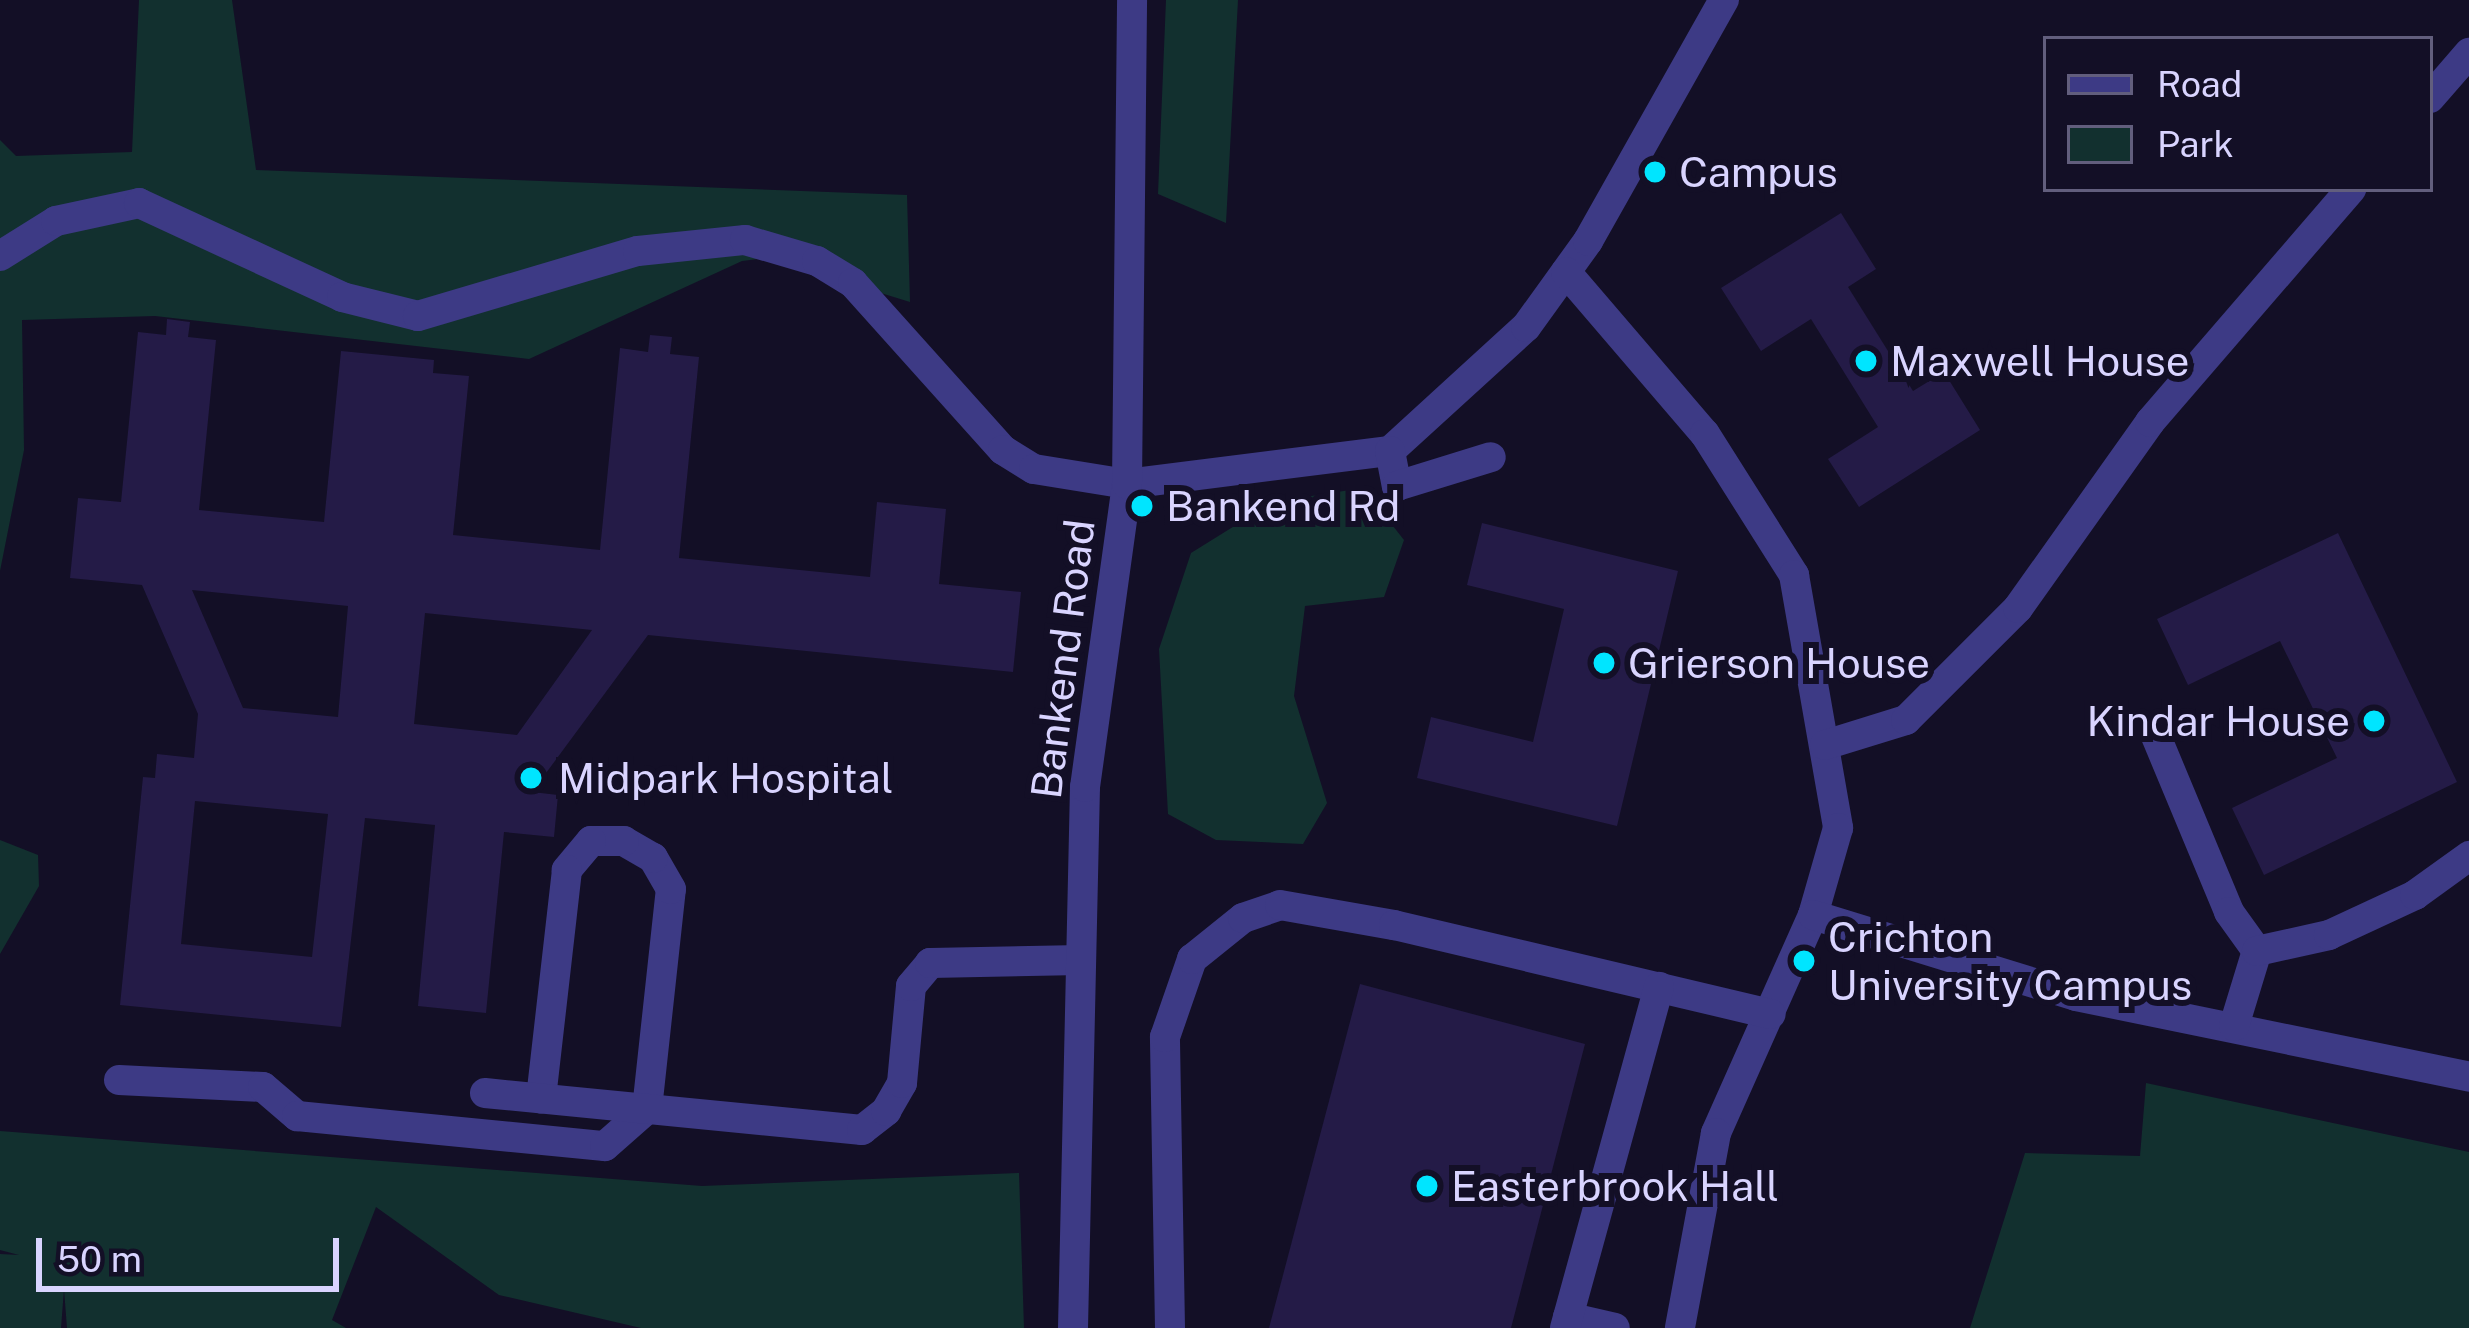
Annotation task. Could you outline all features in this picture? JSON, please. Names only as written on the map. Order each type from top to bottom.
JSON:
[{"type":"street","name":"Bankend Road","points":[[1073,1328],[1085,787],[1127,484],[1132,0]]},
{"type":"street","points":[[0,256],[56,221],[139,203],[342,297],[418,316],[638,250],[745,240],[817,261],[853,283],[1004,450],[1034,469],[1127,484],[1390,451],[1526,327],[1566,272],[1724,0]]},
{"type":"street","points":[[2433,95],[2469,53]]},
{"type":"street","points":[[1826,746],[1906,719],[2018,608],[2150,422],[2348,192]]},
{"type":"street","points":[[1566,272],[1705,434],[1794,575],[1838,828],[1813,915],[1716,1132],[1680,1328]]},
{"type":"street","points":[[1390,451],[1397,486],[1491,457]]},
{"type":"street","points":[[2153,729],[2229,912],[2257,951]]},
{"type":"street","points":[[119,1080],[263,1087],[297,1117],[605,1146],[647,1109],[671,890],[653,858],[624,841],[591,842],[567,870],[541,1099]]},
{"type":"street","points":[[2257,951],[2329,935],[2415,895],[2469,856]]},
{"type":"street","points":[[1170,1328],[1165,1037],[1192,959],[1230,927],[1280,905],[1771,1014]]},
{"type":"street","points":[[1813,915],[2076,996],[2469,1076]]},
{"type":"street","points":[[2234,1026],[2257,951]]},
{"type":"street","points":[[485,1093],[862,1130],[886,1111],[902,1083],[911,986],[930,963],[1082,960]]},
{"type":"street","points":[[1615,1328],[1566,1323],[1659,987]]},
{"type":"green space","points":[[139,0],[232,0],[256,170],[907,195],[910,302],[767,258],[742,261],[529,359],[155,316],[22,320],[24,450],[0,571],[0,140],[16,156],[132,152]]},
{"type":"green space","points":[[1166,0],[1238,0],[1226,223],[1158,194]]},
{"type":"green space","points":[[1363,488],[1404,540],[1384,597],[1305,606],[1294,696],[1327,803],[1303,844],[1216,840],[1168,814],[1159,649],[1191,553],[1273,502]]},
{"type":"green space","points":[[0,840],[38,855],[39,886],[0,954]]},
{"type":"green space","points":[[2146,1083],[2469,1152],[2469,1328],[1970,1328],[2025,1153],[2140,1156]]},
{"type":"green space","points":[[0,1131],[702,1186],[1019,1173],[1024,1328],[641,1328],[499,1295],[376,1207],[332,1320],[346,1328],[67,1328],[64,1289],[61,1328],[0,1328],[0,1254],[19,1255],[0,1250]]},
{"type":"building","name":"Maxwell House","points":[[1841,213],[1876,269],[1848,287],[1913,391],[1944,372],[1980,430],[1859,507],[1828,459],[1878,427],[1811,319],[1761,351],[1721,288]]},
{"type":"building","points":[[167,319],[190,322],[188,337],[216,340],[199,510],[324,522],[341,351],[434,360],[433,373],[469,376],[453,535],[600,550],[620,348],[648,352],[650,335],[672,337],[670,354],[699,357],[679,558],[870,577],[877,502],[946,509],[939,584],[1021,592],[1013,672],[648,635],[532,792],[558,795],[554,837],[504,832],[486,1013],[418,1006],[435,825],[365,818],[341,1027],[120,1005],[143,777],[155,778],[157,754],[194,758],[198,714],[142,585],[70,578],[78,498],[121,502],[138,332],[166,335]],"holes":[[[192,590],[348,606],[338,717],[243,708]],[[425,613],[592,630],[517,735],[414,724]],[[195,801],[328,814],[312,957],[181,944]]]},
{"type":"building","name":"Grierson House","points":[[1482,523],[1678,571],[1617,826],[1417,778],[1431,717],[1533,742],[1564,609],[1467,585]]},
{"type":"building","name":"Kindar House","points":[[2338,533],[2457,782],[2264,875],[2232,808],[2337,758],[2280,641],[2188,685],[2157,619]]},
{"type":"building","name":"Easterbrook Hall","points":[[1360,984],[1585,1044],[1511,1328],[1269,1328]]},
{"type":"place","name":"Campus","points":[[1655,172]]},
{"type":"place","name":"Maxwell House","points":[[1866,361]]},
{"type":"place","name":"Bankend Rd","points":[[1142,506]]},
{"type":"place","name":"Grierson House","points":[[1604,663]]},
{"type":"place","name":"Kindar House","points":[[2374,721]]},
{"type":"place","name":"Midpark Hospital","points":[[531,778]]},
{"type":"place","name":"Crichton University Campus","points":[[1804,961]]},
{"type":"place","name":"Easterbrook Hall","points":[[1427,1186]]}]
